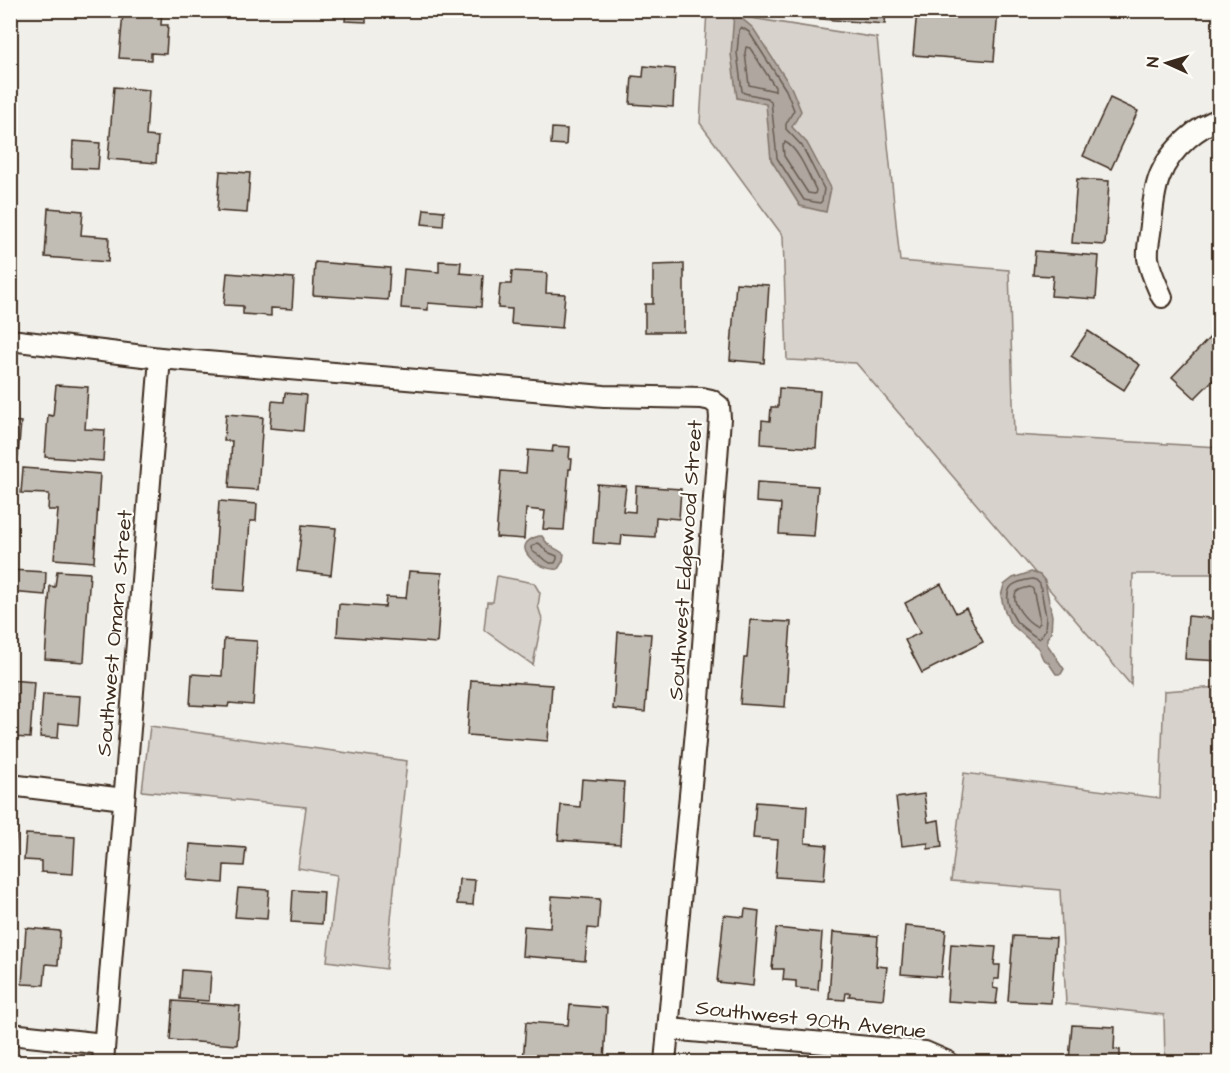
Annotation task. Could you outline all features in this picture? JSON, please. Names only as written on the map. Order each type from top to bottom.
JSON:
[{"type":"street","points":[[1162,297],[1150,268],[1148,255],[1153,196],[1161,170],[1175,149],[1194,133],[1220,118]]},
{"type":"street","points":[[10,340],[160,358]]},
{"type":"street","name":"Southwest Omara Street","points":[[103,1053],[160,358]]},
{"type":"street","name":"Southwest Edgewood Street","points":[[160,358],[604,396],[702,398],[711,400],[718,406],[720,418],[699,699],[665,1062]]},
{"type":"street","points":[[10,785],[124,799]]},
{"type":"street","name":"Southwest 90th Avenue","points":[[669,1029],[925,1052],[948,1062]]},
{"type":"street","points":[[10,1034],[103,1053]]},
{"type":"shaded area","points":[[707,11],[877,38],[900,261],[1009,270],[1014,435],[1219,447],[1219,574],[1133,574],[1131,685],[856,363],[787,360],[783,236],[700,123]]},
{"type":"shaded area","points":[[497,576],[534,583],[540,593],[538,606],[542,619],[533,665],[484,630],[487,602],[493,602]]},
{"type":"shaded area","points":[[1219,687],[1220,951],[1214,1041],[1219,1042],[1219,1062],[1165,1062],[1164,1015],[1066,1004],[1060,890],[951,881],[964,773],[1160,798],[1164,691]]},
{"type":"shaded area","points":[[150,726],[407,761],[386,969],[327,961],[337,875],[298,868],[306,807],[142,791]]},
{"type":"water","points":[[734,12],[753,28],[791,87],[801,111],[792,127],[807,143],[831,188],[826,212],[800,206],[771,160],[766,104],[737,98],[731,54]]},
{"type":"water","points":[[539,536],[564,554],[558,569],[543,566],[529,557],[525,545],[529,540]]},
{"type":"water","points":[[1031,572],[1040,575],[1045,581],[1052,616],[1051,633],[1047,638],[1047,644],[1064,669],[1061,674],[1056,674],[1048,662],[1043,659],[1038,648],[1010,623],[1004,609],[1001,596],[1004,585],[1013,578]]},
{"type":"building","points":[[129,10],[162,10],[161,25],[168,25],[166,54],[151,53],[151,60],[119,58],[123,13],[128,13]]},
{"type":"building","points":[[346,10],[366,10],[366,22],[345,21]]},
{"type":"building","points":[[796,10],[886,10],[885,24],[796,17]]},
{"type":"building","points":[[917,10],[998,10],[994,61],[913,55]]},
{"type":"building","points":[[644,66],[675,69],[673,107],[630,104],[632,76],[643,77]]},
{"type":"building","points":[[114,87],[149,90],[146,136],[158,137],[156,163],[108,159]]},
{"type":"building","points":[[1110,98],[1138,111],[1111,169],[1083,156]]},
{"type":"building","points":[[552,128],[567,129],[566,145],[551,144]]},
{"type":"building","points":[[73,141],[100,143],[98,169],[72,168]]},
{"type":"building","points":[[220,171],[250,173],[247,213],[217,211]]},
{"type":"building","points":[[1077,179],[1109,181],[1105,245],[1072,243]]},
{"type":"building","points":[[48,208],[83,211],[81,235],[109,237],[108,262],[45,257]]},
{"type":"building","points":[[424,209],[444,211],[443,226],[422,224]]},
{"type":"building","points":[[1035,251],[1099,256],[1096,299],[1051,296],[1053,276],[1033,275]]},
{"type":"building","points":[[439,261],[461,262],[460,273],[483,275],[481,307],[428,303],[428,310],[401,308],[404,269],[439,272]]},
{"type":"building","points":[[315,262],[390,268],[388,300],[313,295]]},
{"type":"building","points":[[684,264],[684,332],[645,332],[645,304],[653,304],[653,265]]},
{"type":"building","points":[[512,271],[547,273],[546,293],[565,294],[562,328],[511,324],[512,309],[498,308],[500,284],[511,284]]},
{"type":"building","points":[[227,273],[294,278],[292,309],[271,308],[271,316],[243,314],[243,306],[224,305]]},
{"type":"building","points":[[736,283],[769,285],[764,363],[730,360]]},
{"type":"building","points":[[1088,331],[1140,365],[1124,390],[1071,356]]},
{"type":"building","points":[[1216,331],[1220,334],[1220,373],[1195,398],[1172,377]]},
{"type":"building","points":[[56,385],[88,387],[85,429],[105,430],[103,461],[45,457],[48,415],[53,416]]},
{"type":"building","points":[[779,388],[820,391],[816,448],[761,444],[762,420],[770,421],[771,407],[778,407]]},
{"type":"building","points":[[285,393],[306,395],[303,431],[270,428],[272,401],[284,402]]},
{"type":"building","points":[[226,414],[263,417],[258,490],[229,488],[232,441],[224,441]]},
{"type":"building","points":[[10,421],[21,422],[18,456],[10,456]]},
{"type":"building","points":[[553,446],[570,447],[569,459],[572,459],[571,469],[569,469],[564,530],[543,529],[545,511],[526,509],[524,539],[496,537],[501,471],[526,473],[528,450],[552,452]]},
{"type":"building","points":[[23,468],[100,474],[94,562],[54,559],[58,510],[48,510],[49,494],[21,493]]},
{"type":"building","points":[[757,482],[818,486],[814,536],[779,534],[781,504],[756,502]]},
{"type":"building","points":[[597,484],[626,486],[623,511],[635,512],[636,486],[681,489],[679,519],[656,517],[655,537],[622,535],[621,545],[593,543]]},
{"type":"building","points":[[219,501],[257,504],[256,521],[250,521],[245,591],[213,589]]},
{"type":"building","points":[[302,525],[336,528],[331,575],[297,571]]},
{"type":"building","points":[[10,570],[46,572],[45,595],[10,592]]},
{"type":"building","points":[[57,571],[90,573],[84,662],[45,659],[50,586],[55,587]]},
{"type":"building","points":[[409,571],[442,573],[437,643],[337,636],[339,604],[385,607],[386,597],[406,598]]},
{"type":"building","points":[[941,584],[956,613],[966,608],[983,642],[922,673],[905,640],[920,633],[905,603]]},
{"type":"building","points":[[1188,616],[1220,619],[1220,661],[1185,659]]},
{"type":"building","points":[[750,620],[791,622],[785,707],[740,704]]},
{"type":"building","points":[[618,632],[651,634],[645,712],[613,709]]},
{"type":"building","points":[[224,639],[257,641],[253,705],[229,703],[228,707],[190,705],[192,674],[222,676]]},
{"type":"building","points":[[10,680],[34,682],[30,738],[10,737]]},
{"type":"building","points":[[471,680],[552,685],[548,741],[467,735]]},
{"type":"building","points":[[43,694],[80,696],[78,725],[59,723],[58,738],[40,737]]},
{"type":"building","points":[[582,779],[624,782],[620,844],[558,840],[561,805],[580,807]]},
{"type":"building","points":[[924,794],[928,822],[939,820],[942,847],[928,849],[928,843],[902,846],[896,798]]},
{"type":"building","points":[[756,802],[807,806],[805,843],[827,845],[824,880],[775,877],[778,840],[753,838]]},
{"type":"building","points":[[10,833],[16,833],[13,877],[10,877]]},
{"type":"building","points":[[26,834],[75,837],[73,874],[41,872],[41,861],[24,860]]},
{"type":"building","points":[[190,844],[246,848],[244,866],[224,865],[223,883],[187,880]]},
{"type":"building","points":[[459,879],[475,880],[473,905],[457,904]]},
{"type":"building","points":[[238,888],[269,890],[267,919],[235,917]]},
{"type":"building","points":[[293,890],[324,892],[322,924],[291,922]]},
{"type":"building","points":[[552,896],[600,899],[598,929],[588,928],[585,961],[522,956],[524,926],[550,928]]},
{"type":"building","points":[[745,909],[759,911],[753,986],[717,982],[724,915],[744,917]]},
{"type":"building","points":[[905,926],[946,930],[941,977],[901,974]]},
{"type":"building","points":[[26,928],[60,931],[58,965],[46,964],[44,985],[22,984]]},
{"type":"building","points":[[776,928],[822,933],[818,990],[796,988],[796,981],[783,980],[784,969],[772,969]]},
{"type":"building","points":[[833,932],[878,936],[876,966],[887,967],[883,999],[849,996],[850,993],[846,993],[845,1000],[829,999]]},
{"type":"building","points":[[1013,936],[1056,938],[1051,1003],[1008,1001]]},
{"type":"building","points":[[951,944],[996,947],[994,965],[1000,965],[999,979],[994,979],[993,988],[998,989],[996,1004],[947,1001]]},
{"type":"building","points":[[182,970],[211,972],[209,1001],[180,999]]},
{"type":"building","points":[[173,1001],[240,1006],[237,1045],[170,1040]]},
{"type":"building","points":[[570,1005],[607,1008],[604,1062],[552,1059],[552,1062],[523,1062],[526,1022],[568,1025]]},
{"type":"building","points":[[1072,1025],[1115,1027],[1114,1049],[1120,1050],[1120,1062],[1069,1060]]}]
